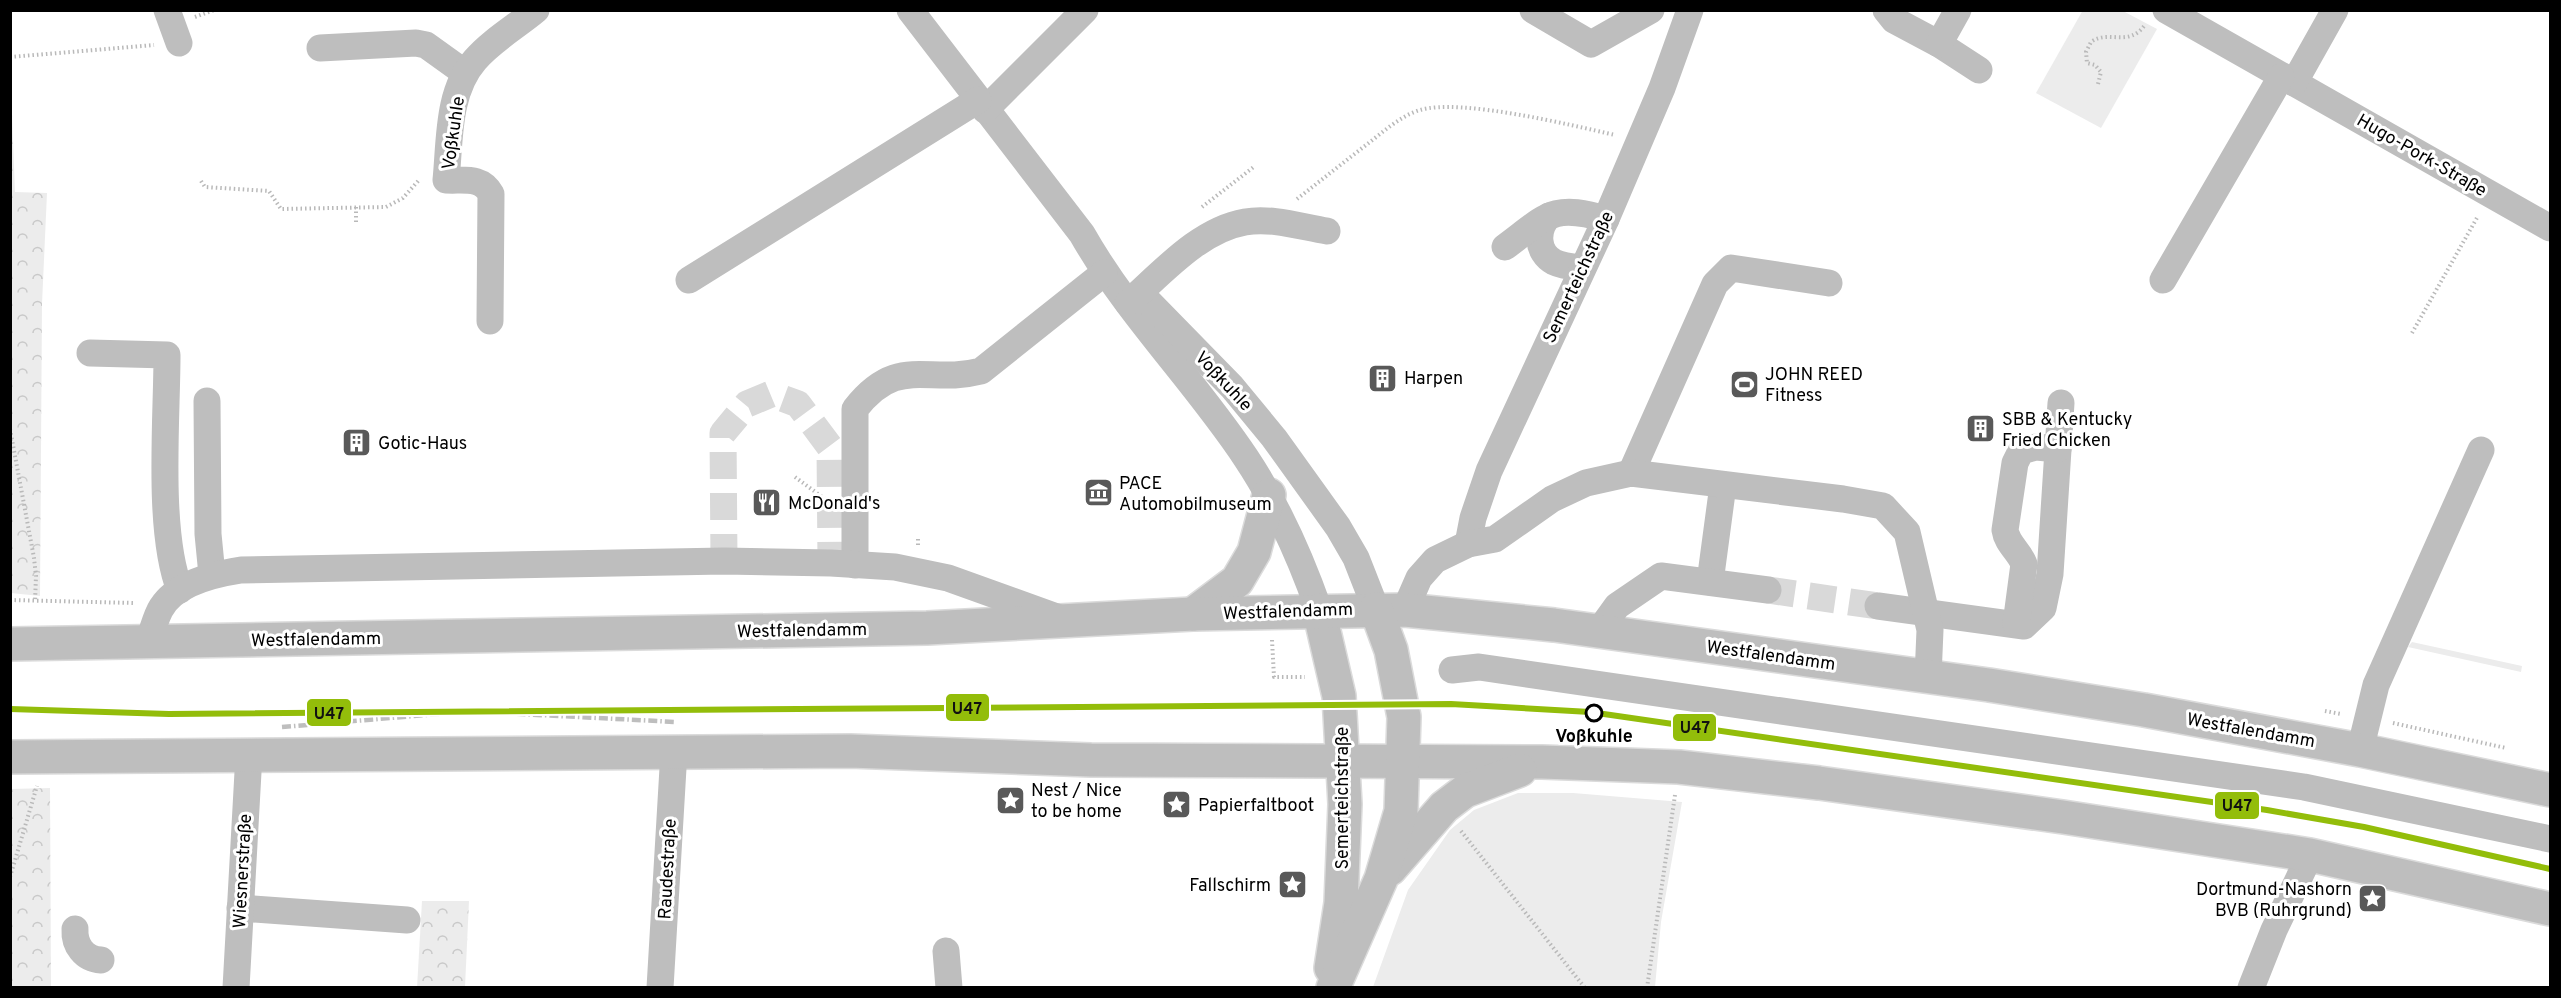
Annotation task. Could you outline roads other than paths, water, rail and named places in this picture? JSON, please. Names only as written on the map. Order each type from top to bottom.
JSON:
[{"type":"main road","points":[[1193,614],[1237,581],[1254,552],[1269,495]]},
{"type":"main road","points":[[1333,987],[1382,879],[1401,811],[1404,717],[1391,650],[1391,609]]},
{"type":"main road","name":"Westfalendamm","points":[[21,643],[927,628],[1193,614],[1391,609],[1599,631],[2144,710],[2360,750],[2550,790]]},
{"type":"main road","name":"Semerteichstraße","points":[[1319,610],[1339,696],[1346,804],[1341,903],[1328,987]]},
{"type":"main road","points":[[27,764],[249,754],[850,751],[1091,760],[1542,762],[1679,767],[1819,783],[2310,855],[2550,909]]},
{"type":"main road","points":[[1382,879],[1434,816],[1465,791],[1542,762]]},
{"type":"street","points":[[167,10],[179,43]]},
{"type":"street","name":"Voßkuhle","points":[[490,321],[491,194],[486,185],[476,181],[446,180],[453,111],[465,73],[476,58],[536,10]]},
{"type":"street","name":"Voßkuhle","points":[[910,10],[1082,234],[1104,273],[1232,387],[1274,438],[1338,527],[1391,609]]},
{"type":"street","points":[[689,280],[981,105],[1085,10]]},
{"type":"street","points":[[1533,10],[1591,44],[1651,10]]},
{"type":"street","name":"Semerteichstraße","points":[[1468,544],[1473,518],[1489,471],[1606,219],[1662,88],[1690,10]]},
{"type":"street","points":[[1886,10],[1893,20],[1938,44],[1979,70]]},
{"type":"street","points":[[1938,44],[1958,10]]},
{"type":"street","points":[[2163,280],[2288,80],[2335,10]]},
{"type":"street","name":"Hugo-Pork-Straße","points":[[2157,15],[2288,80],[2550,228]]},
{"type":"street","points":[[320,48],[416,43],[426,45],[465,73]]},
{"type":"street","points":[[1505,247],[1549,216],[1561,211],[1582,212],[1606,219]]},
{"type":"street","points":[[1549,216],[1540,230],[1544,255],[1555,263],[1582,268]]},
{"type":"street","points":[[1134,298],[1191,247],[1217,232],[1245,222],[1272,221],[1328,231]]},
{"type":"street","name":"Voßkuhle","points":[[1082,234],[1103,252],[1246,457],[1285,524],[1319,610]]},
{"type":"street","points":[[1631,473],[1715,284],[1731,268],[1829,283]]},
{"type":"street","points":[[855,565],[855,410],[868,393],[891,378],[927,374],[968,374],[981,371],[1104,273]]},
{"type":"street","points":[[90,353],[167,354],[168,532],[178,585]]},
{"type":"street","points":[[207,401],[208,534],[212,575]]},
{"type":"street","points":[[1878,606],[2024,626],[2043,608],[2050,574],[2061,403]]},
{"type":"street","points":[[2016,624],[2024,564],[2021,556],[2006,538],[2005,530],[2015,463],[2021,451],[2036,447],[2058,449]]},
{"type":"street","points":[[2360,750],[2376,686],[2481,450]]},
{"type":"street","points":[[1391,609],[1435,560],[1468,544],[1495,539],[1552,499],[1586,483],[1631,473],[1883,506],[1907,532],[1930,630],[1928,677]]},
{"type":"street","points":[[1710,582],[1724,485]]},
{"type":"street","points":[[149,641],[160,609],[178,585],[212,575],[241,570],[724,561],[896,567],[948,578],[1066,621]]},
{"type":"street","points":[[1599,631],[1617,606],[1661,576],[1768,590]]},
{"type":"street","points":[[1452,670],[1479,667],[2304,787],[2550,839]]},
{"type":"street","name":"Raudestraße","points":[[660,987],[674,751]]},
{"type":"street","name":"Wiesnerstraße","points":[[236,987],[249,754]]},
{"type":"street","points":[[2251,987],[2274,930],[2310,855]]},
{"type":"street","points":[[240,908],[407,920]]},
{"type":"street","points":[[75,929],[79,949],[86,956],[101,960]]},
{"type":"street","points":[[946,951],[949,987]]},
{"type":"tunnel","points":[[724,561],[723,433],[747,404],[771,394],[798,404],[830,447],[831,563]]},
{"type":"tunnel","points":[[1768,590],[1878,606]]},
{"type":"railway","points":[[282,727],[463,712]]},
{"type":"railway","points":[[500,713],[676,722]]},
{"type":"place","name":"Harpen","points":[[1383,378]]},
{"type":"place","name":"JOHN REED Fitness","points":[[1744,384]]},
{"type":"place","name":"SBB & Kentucky Fried Chicken","points":[[1981,429]]},
{"type":"place","name":"Gotic-Haus","points":[[357,443]]},
{"type":"place","name":"PACE Automobilmuseum","points":[[1098,493]]},
{"type":"place","name":"McDonald's","points":[[767,503]]},
{"type":"place","name":"Voßkuhle","points":[[1594,713]]},
{"type":"place","name":"Nest / Nice to be home","points":[[1010,800]]},
{"type":"place","name":"Papierfaltboot","points":[[1177,805]]},
{"type":"place","name":"Fallschirm","points":[[1292,885]]},
{"type":"place","name":"Dortmund-Nashorn BVB (Ruhrgrund)","points":[[2373,899]]}]
